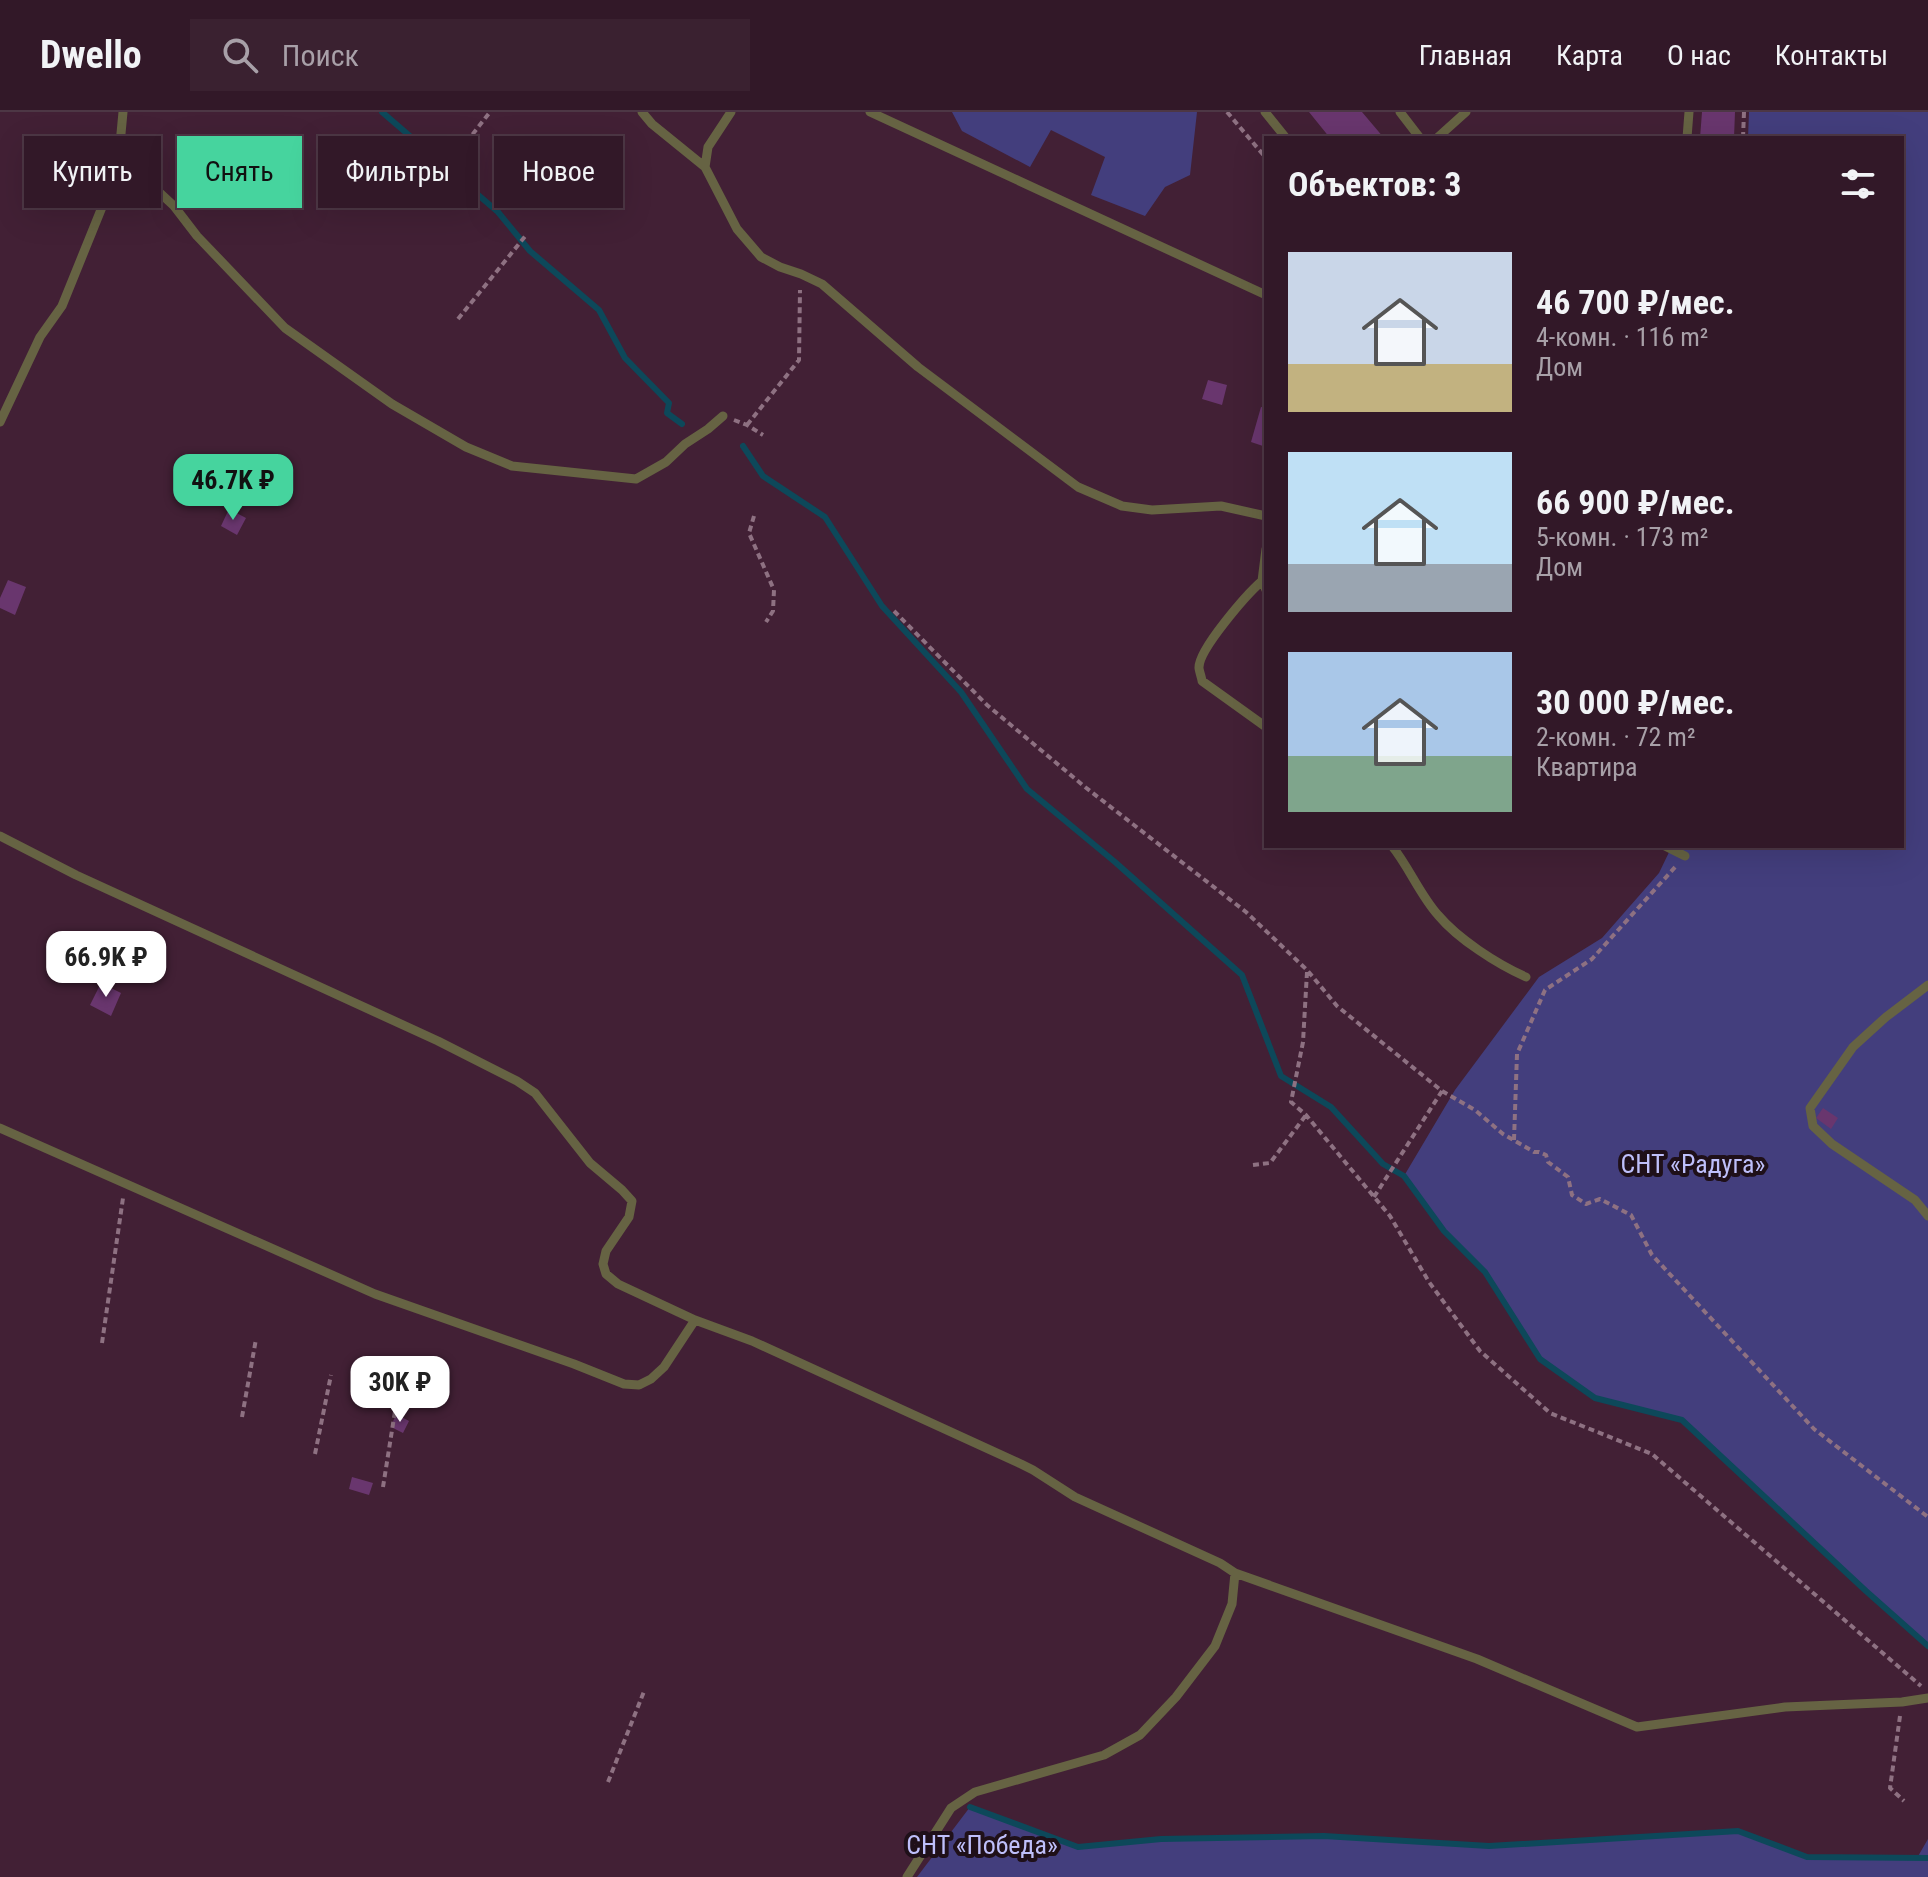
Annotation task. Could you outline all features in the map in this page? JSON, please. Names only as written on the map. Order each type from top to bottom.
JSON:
[{"type":"lane","points":[[121,136],[123,112]]},
{"type":"lane","points":[[642,112],[652,124],[705,167],[737,229],[761,257],[822,284],[918,367],[1078,487],[1122,506],[1152,510],[1221,506],[1264,516]]},
{"type":"lane","points":[[705,167],[708,147],[731,112]]},
{"type":"lane","points":[[870,112],[1264,294]]},
{"type":"lane","points":[[1265,112],[1284,136]]},
{"type":"lane","points":[[1400,112],[1418,136]]},
{"type":"lane","points":[[1439,136],[1466,112]]},
{"type":"lane","points":[[1687,136],[1689,112]]},
{"type":"lane","points":[[161,194],[285,328],[392,404],[466,447],[512,466],[636,479],[666,462],[723,416]]},
{"type":"lane","points":[[0,420],[40,337],[62,306],[102,208]]},
{"type":"lane","points":[[1264,585],[1247,593],[1229,615],[1200,660],[1199,669],[1202,681],[1264,726]]},
{"type":"lane","points":[[0,836],[76,875],[427,1036],[535,1093],[590,1163],[632,1201],[629,1217],[606,1251],[603,1264],[606,1274],[618,1284],[695,1320],[752,1341],[1021,1464],[1075,1497],[1220,1563],[1235,1573],[1477,1659],[1637,1727],[1785,1707],[1902,1702],[1928,1695]]},
{"type":"lane","points":[[1393,848],[1436,913],[1451,929],[1505,967],[1526,977]]},
{"type":"lane","points":[[1669,848],[1685,856]]},
{"type":"lane","points":[[1928,985],[1853,1047],[1810,1108],[1813,1126],[1832,1144],[1915,1200],[1928,1216]]},
{"type":"lane","points":[[0,1128],[375,1294],[624,1384],[639,1385],[651,1379],[664,1367],[695,1320]]},
{"type":"lane","points":[[907,1877],[951,1808],[975,1792],[1104,1755],[1140,1735],[1176,1697],[1215,1646],[1232,1604],[1235,1573]]},
{"type":"path","points":[[471,136],[490,112]]},
{"type":"path","points":[[1227,112],[1264,156]]},
{"type":"path","points":[[1743,136],[1744,112]]},
{"type":"path","points":[[458,319],[527,234]]},
{"type":"path","points":[[763,435],[747,425],[799,360],[801,274]]},
{"type":"path","points":[[754,516],[749,533],[774,590],[773,611],[766,622]]},
{"type":"path","points":[[894,611],[987,705],[1085,787],[1246,912],[1307,970],[1337,1006],[1442,1091],[1475,1110],[1514,1141],[1546,1155],[1548,1162],[1568,1177],[1572,1195],[1586,1204],[1600,1199],[1631,1215],[1652,1255],[1814,1429],[1928,1517]]},
{"type":"path","points":[[1514,1141],[1517,1054],[1545,990],[1592,959],[1685,856]]},
{"type":"path","points":[[1307,970],[1303,1042],[1291,1102],[1306,1115],[1390,1216],[1429,1282],[1480,1351],[1550,1413],[1652,1454],[1928,1695]]},
{"type":"path","points":[[1374,1197],[1442,1091]]},
{"type":"path","points":[[1253,1165],[1270,1163],[1306,1115]]},
{"type":"path","points":[[102,1343],[126,1184]]},
{"type":"path","points":[[242,1417],[256,1339]]},
{"type":"path","points":[[315,1454],[331,1375]]},
{"type":"path","points":[[383,1487],[396,1405]]},
{"type":"path","points":[[608,1782],[645,1689]]},
{"type":"path","points":[[1902,1702],[1890,1788],[1904,1801]]},
{"type":"green space","points":[[952,112],[1197,112],[1190,175],[1165,187],[1145,216],[1091,195],[1105,157],[1051,130],[1030,167],[962,131]]},
{"type":"green space","name":"СНТ «Радуга»","points":[[1749,112],[1928,112],[1928,1646],[1682,1421],[1595,1398],[1540,1359],[1485,1272],[1444,1231],[1404,1176],[1455,1090],[1539,977],[1602,938],[1659,873],[1671,848],[1904,848],[1904,136],[1748,136]]},
{"type":"green space","name":"СНТ «Победа»","points":[[970,1807],[1078,1847],[1161,1839],[1324,1836],[1489,1846],[1738,1831],[1807,1857],[1917,1858],[1928,1839],[1928,1877],[917,1877]]},
{"type":"building","points":[[1309,112],[1362,112],[1382,136],[1328,136]]},
{"type":"building","points":[[1702,112],[1735,112],[1734,136],[1700,136]]},
{"type":"building","points":[[1208,380],[1227,385],[1222,405],[1202,399]]},
{"type":"building","points":[[1261,407],[1264,408],[1264,446],[1251,442]]},
{"type":"building","points":[[229,509],[246,518],[237,535],[221,526]]},
{"type":"building","points":[[8,580],[26,587],[15,615],[0,608],[0,598]]},
{"type":"building","points":[[101,983],[121,993],[111,1016],[90,1005]]},
{"type":"building","points":[[1823,1108],[1838,1118],[1831,1129],[1816,1118]]},
{"type":"building","points":[[396,1414],[409,1421],[403,1433],[391,1427]]},
{"type":"building","points":[[352,1477],[373,1483],[369,1495],[349,1489]]},
{"type":"waterway","points":[[382,112],[498,212],[530,251],[599,310],[625,358],[669,403],[667,413],[682,424]]},
{"type":"waterway","points":[[743,446],[763,476],[825,517],[882,606],[961,692],[1027,789],[1242,975],[1281,1076],[1331,1107],[1383,1164],[1404,1176],[1444,1231],[1485,1272],[1540,1359],[1595,1398],[1682,1420],[1928,1646]]},
{"type":"waterway","points":[[970,1807],[1078,1847],[1161,1839],[1324,1836],[1489,1846],[1738,1831],[1807,1857],[1928,1858]]}]
